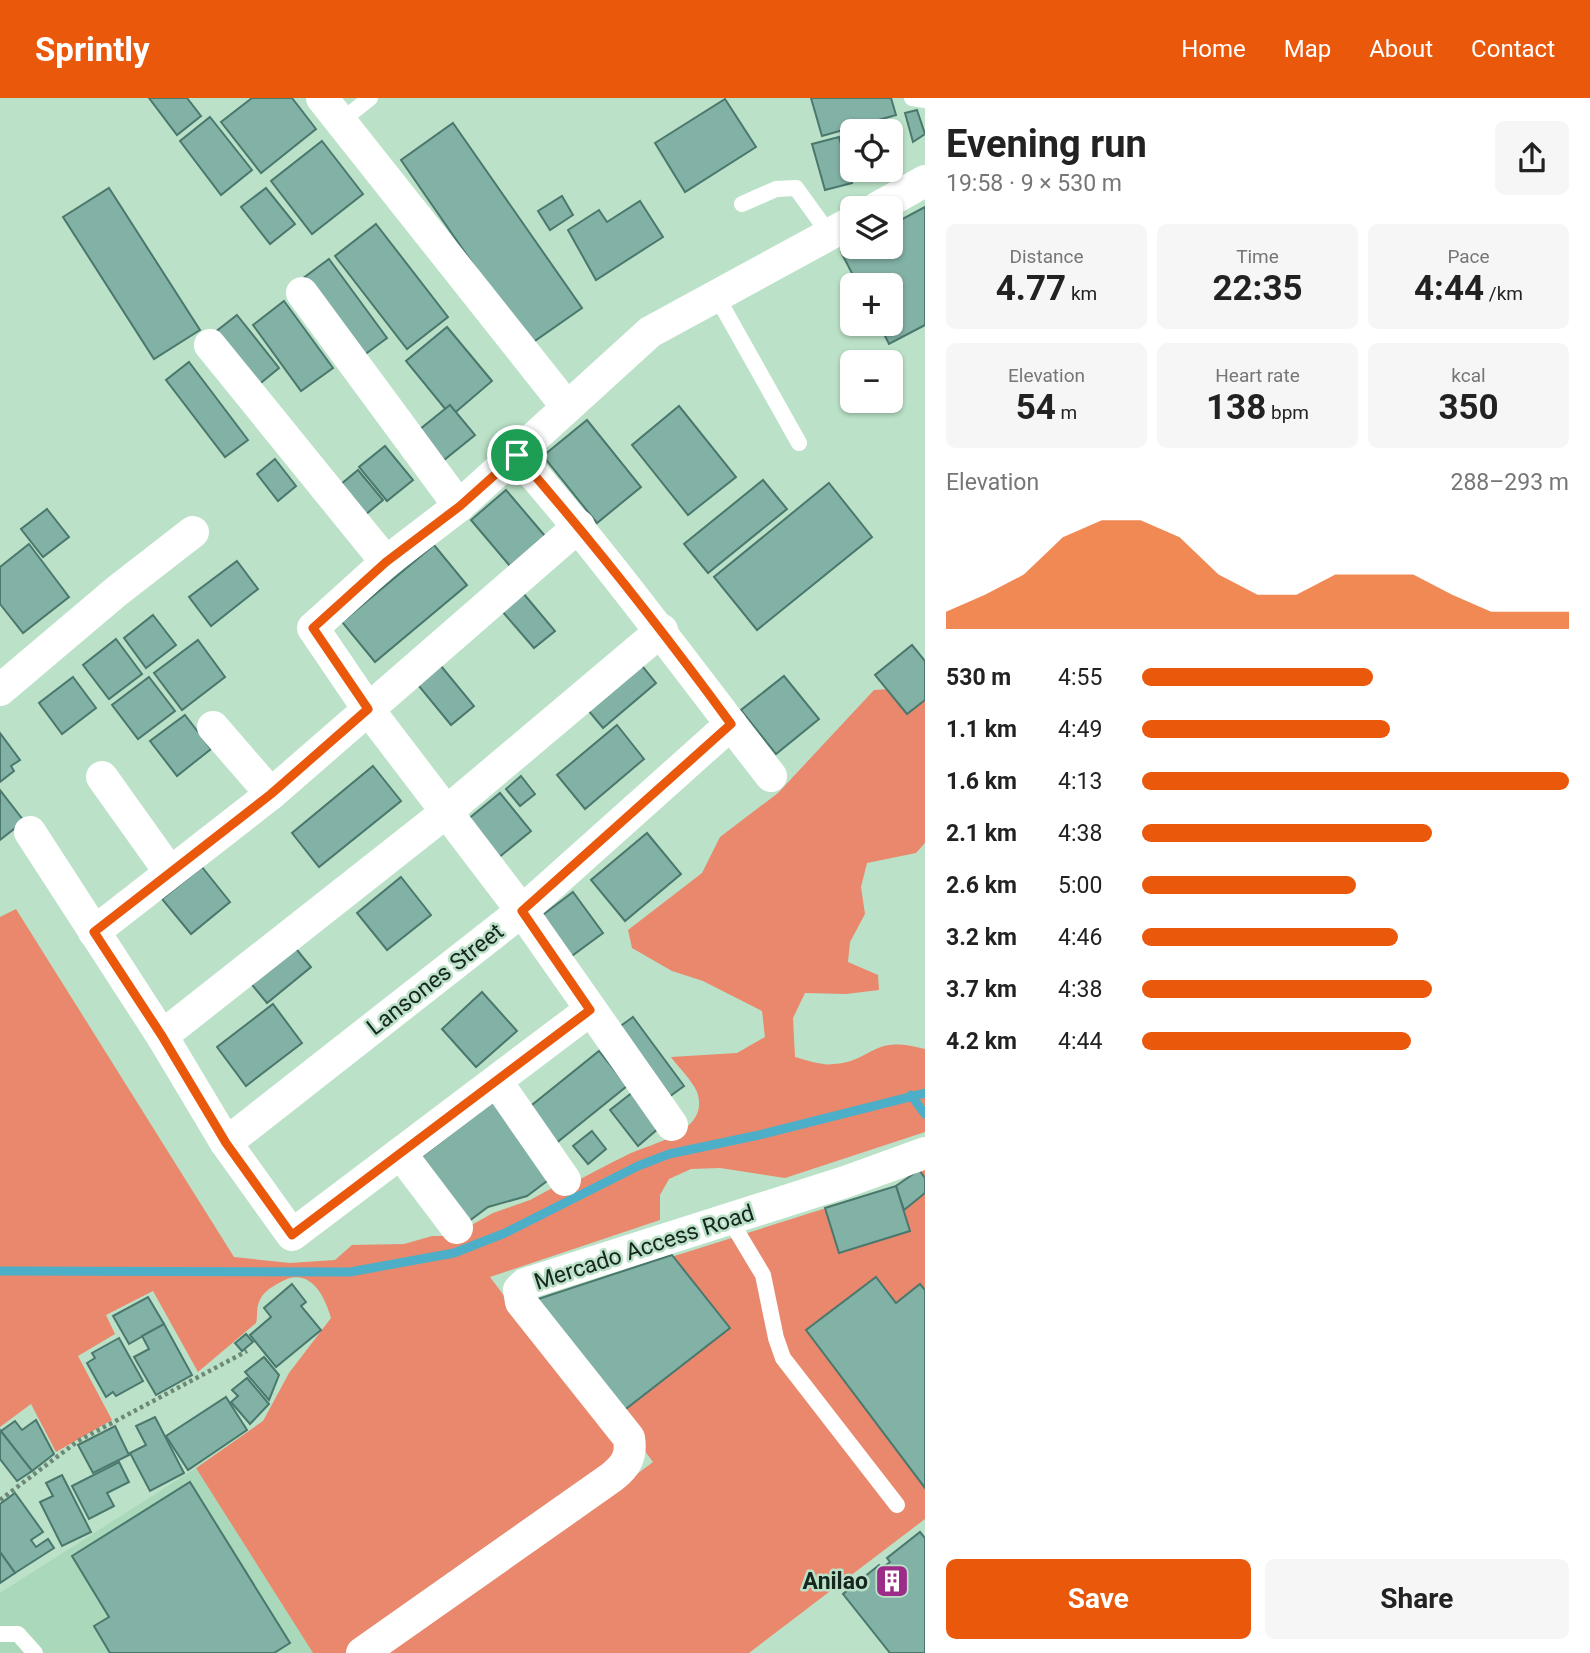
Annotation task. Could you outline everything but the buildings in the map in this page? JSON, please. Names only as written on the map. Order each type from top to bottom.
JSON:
[{"type":"street","points":[[331,110],[567,407]]},
{"type":"street","points":[[898,196],[925,181]]},
{"type":"street","points":[[672,1125],[522,911],[368,709],[313,628],[386,562],[460,506],[650,332],[840,230]]},
{"type":"street","points":[[302,293],[460,506]]},
{"type":"street","points":[[210,345],[386,562]]},
{"type":"street","points":[[517,455],[579,526],[662,630],[771,776]]},
{"type":"street","points":[[94,932],[271,794],[579,526]]},
{"type":"street","points":[[0,690],[109,598],[193,532]]},
{"type":"street","points":[[162,1036],[445,813],[662,630]]},
{"type":"street","name":"Lansones Street","points":[[226,1143],[522,911],[731,724]]},
{"type":"street","points":[[213,727],[271,794]]},
{"type":"street","points":[[102,777],[169,871]]},
{"type":"street","points":[[30,832],[162,1036],[226,1143],[292,1235],[497,1083],[590,1010]]},
{"type":"street","points":[[497,1083],[565,1180]]},
{"type":"street","points":[[401,1154],[457,1228]]},
{"type":"street","name":"Mercado Access Road","points":[[362,1653],[612,1477],[628,1461],[631,1450],[629,1438],[521,1302],[519,1290],[531,1282],[730,1220],[923,1154]]},
{"type":"lane","points":[[331,110],[370,98]]},
{"type":"lane","points":[[912,98],[925,100]]},
{"type":"lane","points":[[742,204],[776,189],[796,188],[840,228]]},
{"type":"lane","points":[[717,297],[799,443]]},
{"type":"lane","points":[[730,1220],[763,1275],[775,1338],[783,1358],[897,1505]]},
{"type":"lane","points":[[0,1634],[19,1634],[35,1653]]},
{"type":"path","points":[[0,1500],[78,1441],[247,1351]]},
{"type":"shaded area","points":[[874,690],[925,693],[925,843],[916,853],[867,863],[861,887],[865,914],[850,942],[848,962],[878,975],[879,990],[846,994],[805,993],[793,1018],[795,1057],[830,1064],[848,1062],[893,1044],[925,1049],[925,1132],[785,1178],[720,1168],[691,1169],[669,1179],[660,1195],[660,1220],[490,1277],[637,1474],[653,1462],[532,1301],[896,1186],[925,1167],[925,1519],[749,1653],[313,1653],[196,1468],[263,1421],[289,1373],[331,1318],[324,1299],[313,1284],[298,1277],[289,1278],[270,1289],[259,1302],[256,1323],[198,1372],[153,1291],[106,1315],[115,1334],[78,1356],[112,1420],[56,1452],[31,1404],[0,1427],[0,917],[16,909],[234,1257],[290,1263],[335,1260],[352,1245],[404,1244],[432,1236],[452,1236],[493,1213],[530,1200],[556,1186],[562,1189],[629,1154],[677,1134],[696,1117],[699,1105],[695,1087],[671,1057],[737,1053],[765,1037],[762,1011],[703,981],[672,971],[632,948],[628,930],[702,873],[720,837],[778,793]]},
{"type":"shaded area","points":[[196,1468],[313,1653],[0,1653],[0,1593]]},
{"type":"waterway","points":[[0,1271],[350,1272],[454,1253],[505,1233],[638,1166],[669,1154],[759,1135],[925,1093]]},
{"type":"waterway","points":[[911,1095],[925,1114]]},
{"type":"place","name":"Anilao","points":[[892,1581]]},
{"type":"route","points":[[517,455],[579,526],[662,630],[731,724],[522,911],[590,1010],[497,1083],[292,1235],[226,1143],[162,1036],[94,932],[271,794],[368,709],[313,628],[386,562],[460,506],[517,455]]}]
